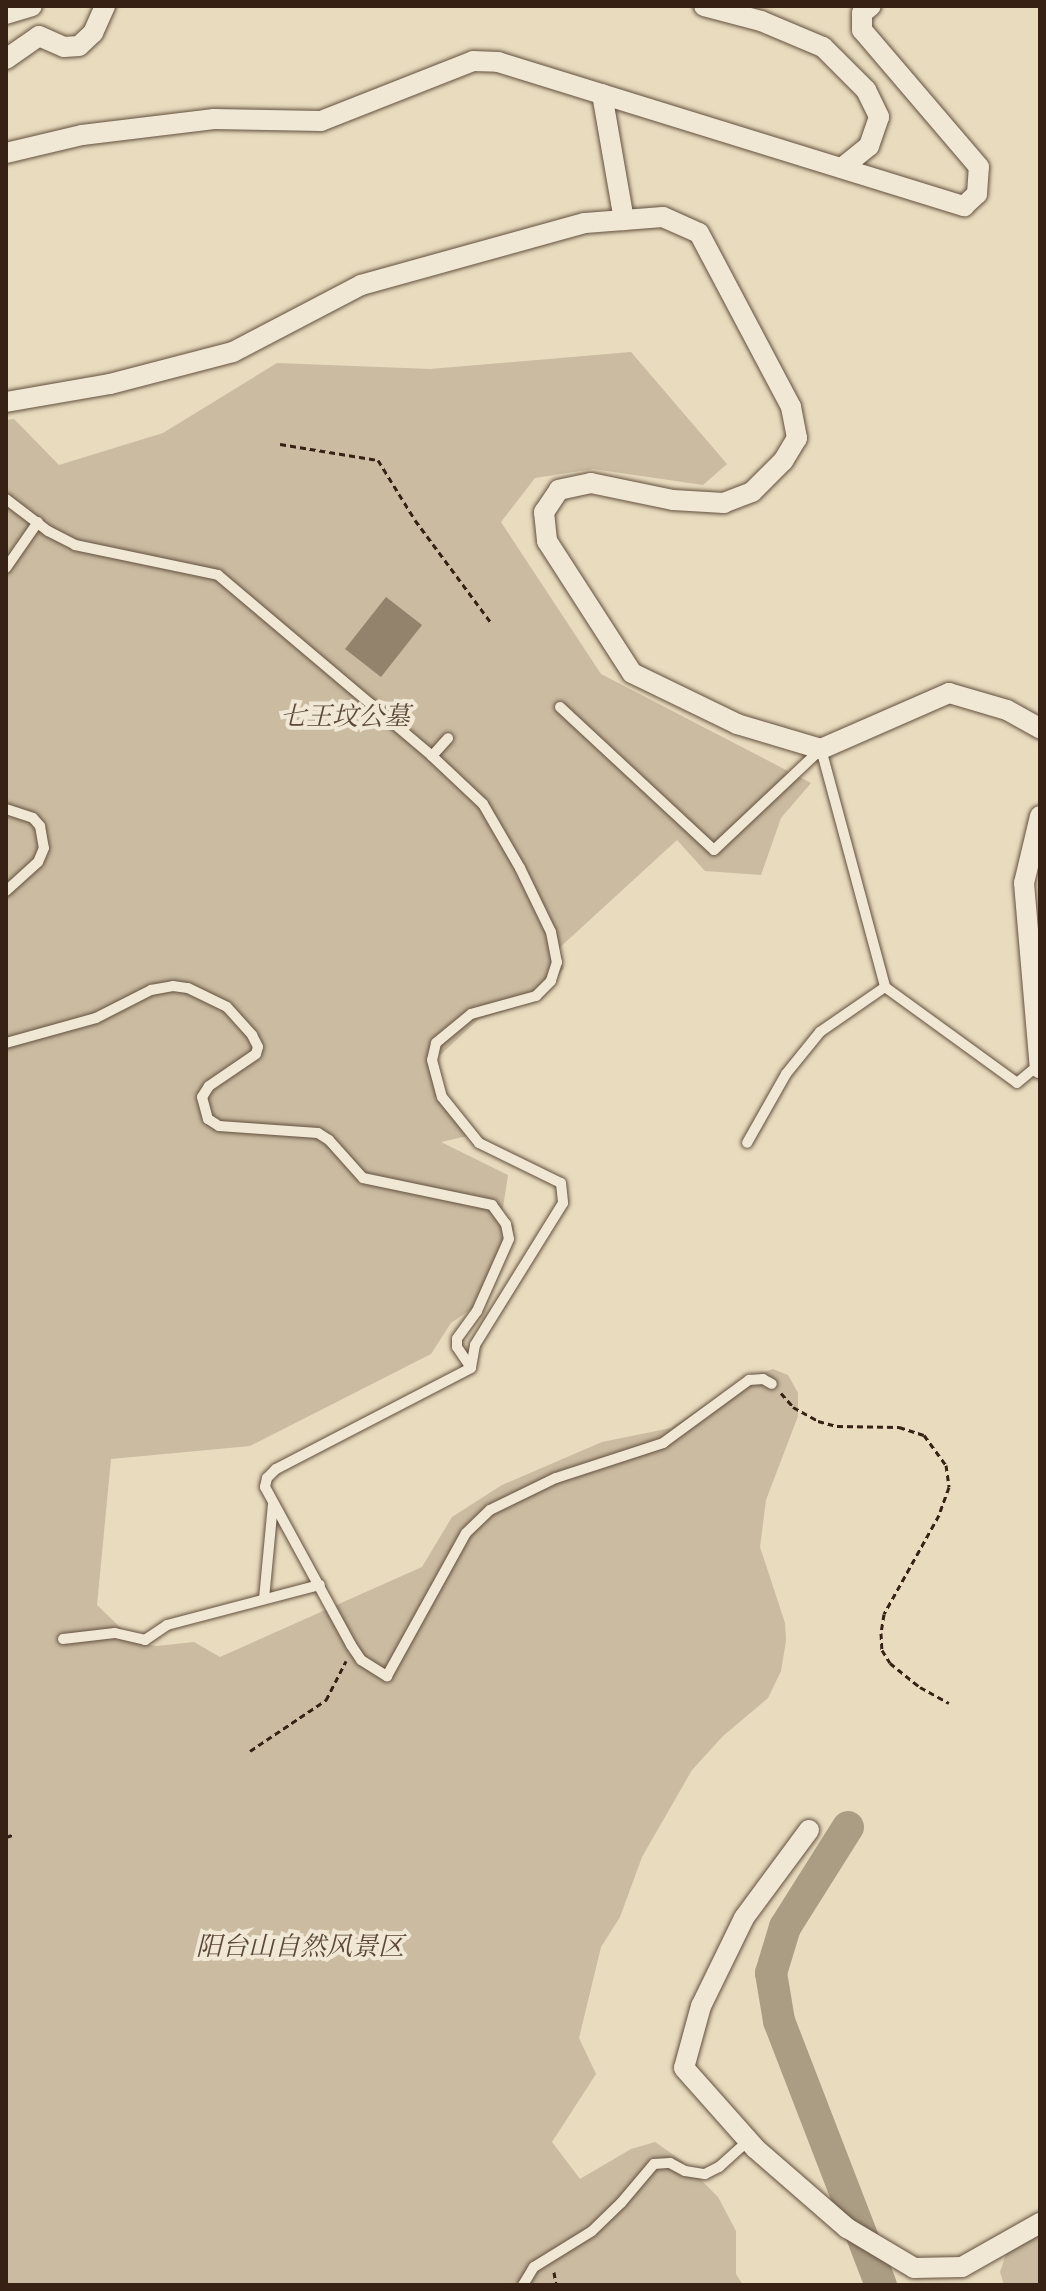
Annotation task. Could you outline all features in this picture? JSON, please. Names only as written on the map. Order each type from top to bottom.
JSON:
[{"type":"street","points":[[6,14],[32,6]]},
{"type":"street","points":[[6,59],[39,36],[64,47],[79,46],[93,33],[105,6]]},
{"type":"street","points":[[704,6],[761,21],[823,47],[866,90],[879,117],[869,146],[842,168]]},
{"type":"street","points":[[6,153],[82,135],[214,119],[321,121],[473,61],[498,62],[964,206],[977,194],[979,167],[862,30],[862,13],[871,6]]},
{"type":"street","points":[[602,94],[624,220]]},
{"type":"street","points":[[6,402],[110,384],[233,352],[361,285],[585,223],[663,217],[699,233],[791,407],[797,438],[783,461],[752,492],[724,503],[673,500],[591,483],[559,490],[544,512],[547,541],[632,673],[737,724],[821,749],[949,693],[1007,710],[1040,728]]},
{"type":"street","points":[[1040,816],[1024,883],[1040,1066]]},
{"type":"street","points":[[809,1830],[744,1918],[701,2006],[684,2068],[748,2141],[847,2228],[914,2268],[962,2267],[1040,2223]]},
{"type":"lane","points":[[6,499],[75,545],[218,575],[234,585],[483,804],[520,868],[551,932],[557,962],[551,981],[536,996],[471,1014],[436,1043],[432,1060],[442,1097],[479,1143],[561,1183],[563,1203],[475,1345],[471,1368]]},
{"type":"lane","points":[[6,568],[38,522]]},
{"type":"lane","points":[[560,707],[714,850],[821,749],[885,987],[1017,1083],[1040,1066]]},
{"type":"lane","points":[[432,756],[448,738]]},
{"type":"lane","points":[[6,809],[33,818],[40,826],[44,848],[38,862],[6,891]]},
{"type":"lane","points":[[747,1143],[786,1074],[820,1032],[885,987]]},
{"type":"lane","points":[[6,1043],[96,1018],[162,988],[188,988],[227,1007],[252,1035],[256,1054],[209,1086],[202,1097],[208,1119],[219,1126],[318,1133],[329,1140],[363,1178],[492,1205],[506,1224],[509,1239],[477,1311],[457,1339],[457,1347],[471,1368]]},
{"type":"lane","points":[[471,1368],[276,1469],[267,1478],[265,1487],[351,1645],[361,1660],[387,1676],[466,1533],[490,1510],[556,1478],[663,1443],[749,1380],[763,1379],[772,1384]]},
{"type":"lane","points":[[264,1599],[274,1501]]},
{"type":"lane","points":[[63,1639],[115,1633],[145,1640],[167,1625],[320,1585]]},
{"type":"lane","points":[[523,2285],[534,2267],[592,2231],[654,2164],[670,2163],[685,2171],[705,2174],[719,2167],[748,2141]]},
{"type":"path","points":[[280,444],[378,460],[415,520],[492,624]]},
{"type":"path","points":[[772,1384],[793,1407],[818,1421],[837,1426],[899,1427],[924,1435],[946,1465],[949,1487],[939,1515],[884,1614],[881,1633],[882,1650],[890,1663],[920,1687],[949,1703]]},
{"type":"path","points":[[250,1751],[326,1700],[340,1678],[351,1645]]},
{"type":"path","points":[[6,1837],[15,1834]]},
{"type":"green space","name":"阳台山自然风景区","points":[[631,352],[727,464],[703,485],[593,469],[535,478],[501,522],[601,674],[811,783],[781,818],[761,875],[705,871],[677,840],[557,950],[564,968],[542,999],[479,1019],[438,1057],[440,1089],[476,1134],[441,1142],[508,1175],[502,1214],[514,1226],[509,1254],[491,1284],[473,1308],[451,1323],[431,1354],[250,1446],[111,1459],[97,1605],[136,1643],[157,1646],[194,1642],[220,1657],[422,1567],[452,1517],[502,1485],[602,1442],[671,1428],[747,1377],[773,1369],[788,1375],[798,1393],[798,1416],[766,1500],[760,1547],[785,1623],[786,1641],[781,1671],[768,1698],[723,1736],[692,1770],[642,1857],[620,1917],[601,1947],[579,2038],[596,2074],[552,2142],[580,2179],[631,2149],[655,2142],[681,2160],[718,2197],[736,2231],[736,2274],[743,2285],[6,2285],[6,420],[14,419],[59,465],[163,433],[277,363],[430,369]]},
{"type":"green space","points":[[1040,2230],[1040,2285],[1004,2285],[1000,2272],[1006,2254]]},
{"type":"building","points":[[386,597],[422,625],[381,677],[345,649]]},
{"type":"waterway","points":[[848,1827],[785,1927],[771,1973],[779,2021],[881,2285]]},
{"type":"park label","name":"七王坟公墓","points":[[345,718]]}]
